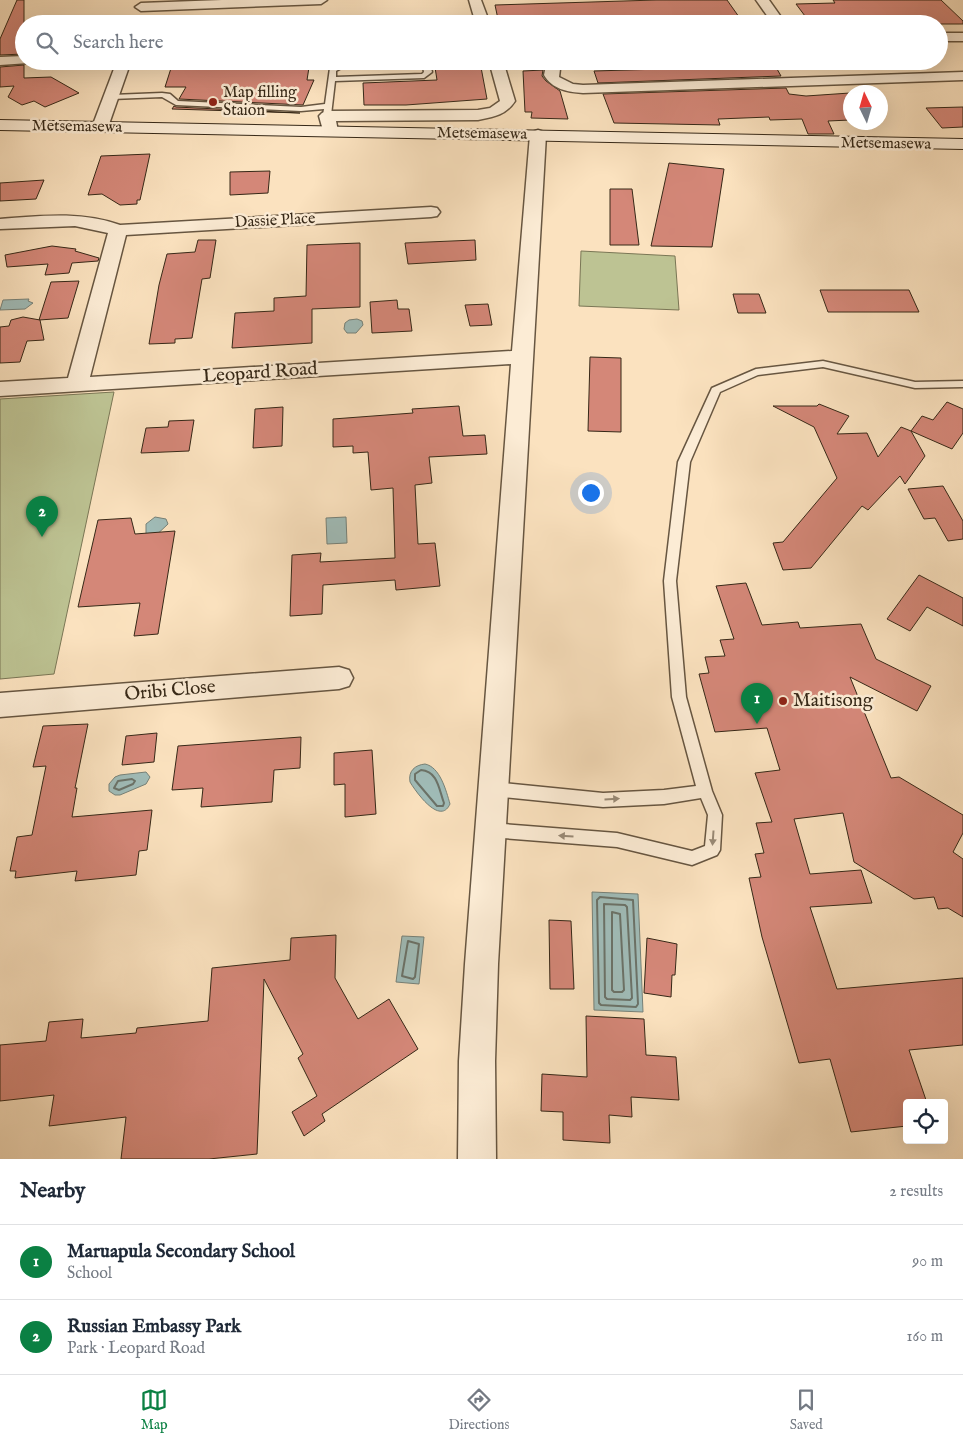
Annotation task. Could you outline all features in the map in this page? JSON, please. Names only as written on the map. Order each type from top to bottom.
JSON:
[{"type":"street","points":[[142,3],[321,0]]},
{"type":"street","points":[[475,0],[480,15]]},
{"type":"street","points":[[762,0],[773,15]]},
{"type":"street","points":[[948,37],[963,37]]},
{"type":"street","points":[[0,60],[15,60]]},
{"type":"street","points":[[100,128],[121,70]]},
{"type":"street","points":[[328,118],[490,113],[500,109],[508,101],[499,70]]},
{"type":"street","points":[[552,70],[551,75],[554,80],[570,88],[819,82],[963,76]]},
{"type":"street","points":[[811,70],[819,82]]},
{"type":"street","name":"Metsemasewa","points":[[0,125],[100,128],[328,118],[538,135],[963,144]]},
{"type":"street","points":[[477,1159],[475,1090],[490,830],[521,356],[538,135]]},
{"type":"street","name":"Dassie Place","points":[[118,230],[432,212]]},
{"type":"street","points":[[0,224],[74,220],[101,222],[118,230],[76,385]]},
{"type":"street","name":"Leopard Road","points":[[0,389],[521,356]]},
{"type":"street","name":"Oribi Close","points":[[0,705],[339,678]]},
{"type":"lane","points":[[112,97],[162,95],[167,96],[176,103],[292,109],[328,118],[333,70]]},
{"type":"lane","points":[[331,79],[424,76],[427,70]]},
{"type":"lane","points":[[490,830],[617,840],[692,858],[712,850],[715,815],[705,791],[679,697],[670,581],[684,462],[716,390],[756,372],[823,364],[915,384],[963,384]]},
{"type":"lane","points":[[494,789],[603,800],[664,797],[705,791]]},
{"type":"green space","points":[[581,251],[675,256],[679,310],[579,306]]},
{"type":"green space","points":[[114,392],[54,674],[0,679],[0,399]]},
{"type":"water","points":[[29,299],[28,301],[33,303],[25,309],[0,310],[3,300]]},
{"type":"water","points":[[357,319],[362,321],[363,325],[356,333],[347,333],[344,329],[345,323],[349,320]]},
{"type":"water","points":[[155,517],[166,519],[168,524],[151,540],[146,539],[146,524]]},
{"type":"water","points":[[346,517],[347,543],[327,544],[326,518]]},
{"type":"water","points":[[425,764],[435,770],[442,780],[450,804],[446,810],[440,811],[428,805],[410,782],[410,775],[413,769]]},
{"type":"water","points":[[146,772],[150,777],[146,784],[120,795],[115,795],[109,791],[109,784],[115,777]]},
{"type":"water","points":[[592,892],[638,894],[643,1012],[594,1010]]},
{"type":"water","points":[[402,936],[424,937],[419,984],[396,982]]},
{"type":"building","points":[[17,0],[24,0],[24,15],[15,15],[15,54],[0,55],[0,39]]},
{"type":"building","points":[[656,0],[727,0],[738,15],[497,15],[495,5]]},
{"type":"building","points":[[833,0],[941,0],[963,21],[963,24],[948,24],[948,15],[804,15],[796,4],[835,3]]},
{"type":"building","points":[[15,66],[15,70],[24,70],[24,78],[51,77],[79,93],[45,107],[34,101],[22,105],[8,97],[14,86],[0,87],[0,67]]},
{"type":"building","points":[[170,70],[309,70],[307,80],[314,80],[303,105],[179,99],[186,87],[165,87]]},
{"type":"building","points":[[435,70],[482,70],[487,99],[406,105],[364,105],[363,83],[437,80]]},
{"type":"building","points":[[543,70],[542,76],[546,81],[560,91],[568,119],[531,118],[532,112],[525,112],[523,71]]},
{"type":"building","points":[[778,70],[781,76],[598,83],[594,71]]},
{"type":"building","points":[[786,88],[789,94],[806,96],[843,93],[843,120],[828,121],[834,134],[808,134],[802,119],[770,120],[769,117],[718,119],[720,125],[614,123],[603,94]]},
{"type":"building","points":[[174,106],[176,107],[300,113],[172,109]]},
{"type":"building","points":[[963,107],[963,127],[942,128],[926,108]]},
{"type":"building","points":[[150,154],[140,200],[137,200],[137,204],[120,205],[102,194],[88,195],[101,156]]},
{"type":"building","points":[[669,163],[724,169],[712,247],[651,246]]},
{"type":"building","points":[[270,171],[268,193],[230,195],[230,172]]},
{"type":"building","points":[[44,180],[36,199],[0,201],[0,183]]},
{"type":"building","points":[[610,189],[632,189],[639,245],[610,245]]},
{"type":"building","points":[[198,240],[216,240],[210,278],[202,279],[192,338],[175,339],[175,343],[149,344],[159,285],[167,254],[195,252]]},
{"type":"building","points":[[475,240],[476,260],[408,264],[405,243]]},
{"type":"building","points":[[360,243],[360,307],[312,309],[312,343],[232,348],[235,313],[274,311],[274,298],[306,296],[307,245]]},
{"type":"building","points":[[52,246],[76,249],[75,251],[99,258],[98,261],[72,263],[69,273],[45,275],[48,264],[7,267],[5,255]]},
{"type":"building","points":[[79,281],[68,318],[39,320],[51,282]]},
{"type":"building","points":[[820,290],[909,290],[919,312],[828,312]]},
{"type":"building","points":[[733,294],[759,294],[766,313],[738,313]]},
{"type":"building","points":[[397,300],[398,309],[409,309],[412,331],[372,333],[370,302]]},
{"type":"building","points":[[488,304],[492,325],[470,326],[465,305]]},
{"type":"building","points":[[23,317],[40,320],[44,340],[27,341],[20,362],[0,363],[0,327],[9,326],[11,320]]},
{"type":"building","points":[[590,357],[621,358],[621,432],[588,431]]},
{"type":"building","points":[[947,402],[963,409],[963,433],[952,449],[911,431],[922,416],[933,420]]},
{"type":"building","points":[[819,404],[849,416],[837,434],[867,433],[878,457],[901,427],[911,431],[925,456],[905,484],[900,476],[868,510],[862,506],[811,568],[783,570],[773,543],[783,542],[837,478],[814,427],[773,406],[817,406]]},
{"type":"building","points":[[459,406],[463,436],[485,435],[487,454],[429,457],[432,483],[415,485],[418,544],[435,543],[440,586],[396,590],[395,580],[323,585],[322,614],[290,616],[292,555],[321,553],[320,562],[395,558],[393,488],[371,490],[368,452],[353,453],[353,446],[333,447],[333,419],[413,413],[412,409]]},
{"type":"building","points":[[283,407],[282,446],[253,448],[255,409]]},
{"type":"building","points":[[194,420],[189,451],[141,453],[146,428],[168,427],[169,421]]},
{"type":"building","points":[[943,486],[963,521],[963,539],[948,541],[935,518],[924,519],[908,489]]},
{"type":"building","points":[[131,518],[135,534],[175,531],[158,634],[134,636],[140,603],[78,607],[98,520]]},
{"type":"building","points":[[919,575],[963,598],[963,626],[927,607],[910,631],[887,619]]},
{"type":"building","points":[[746,583],[762,625],[798,622],[800,628],[861,624],[876,659],[931,686],[917,711],[850,677],[891,778],[899,777],[963,815],[963,833],[953,852],[963,859],[963,917],[948,908],[938,909],[934,897],[914,899],[854,862],[843,813],[794,819],[810,874],[861,870],[872,903],[810,907],[837,989],[963,978],[963,1045],[909,1050],[926,1099],[903,1099],[903,1126],[851,1132],[830,1059],[799,1063],[762,937],[749,878],[761,877],[755,854],[764,853],[756,823],[772,822],[755,773],[780,770],[767,728],[715,732],[699,674],[709,673],[705,657],[725,656],[720,640],[734,639],[716,586]]},
{"type":"building","points":[[88,724],[75,788],[77,788],[72,817],[152,810],[147,850],[139,851],[136,875],[75,881],[77,871],[15,878],[16,871],[10,871],[17,837],[32,835],[46,766],[33,767],[43,726]]},
{"type":"building","points":[[157,733],[154,762],[122,765],[126,736]]},
{"type":"building","points":[[301,737],[300,768],[274,770],[272,802],[201,807],[203,788],[172,790],[178,746]]},
{"type":"building","points":[[372,750],[376,814],[345,817],[345,784],[334,785],[334,753]]},
{"type":"building","points":[[549,920],[571,921],[574,989],[550,989]]},
{"type":"building","points":[[336,935],[335,978],[358,1019],[389,999],[418,1049],[322,1114],[325,1121],[304,1136],[292,1112],[317,1096],[298,1058],[303,1054],[264,979],[257,1154],[209,1159],[121,1159],[126,1117],[49,1126],[54,1095],[0,1101],[0,1045],[46,1041],[49,1022],[83,1019],[81,1038],[136,1033],[137,1028],[208,1021],[212,968],[290,960],[291,938]]},
{"type":"building","points":[[647,938],[677,944],[671,997],[644,993]]},
{"type":"building","points":[[586,1016],[644,1019],[646,1055],[676,1057],[679,1100],[631,1097],[632,1117],[609,1115],[610,1143],[563,1140],[563,1112],[541,1111],[542,1074],[587,1077]]},
{"type":"place","name":"Map filling Staion","points":[[213,102]]},
{"type":"place","name":"Russian Embassy Park","points":[[42,537]]},
{"type":"place","name":"Maitisong","points":[[783,701]]},
{"type":"place","name":"Maruapula Secondary School","points":[[757,724]]}]
